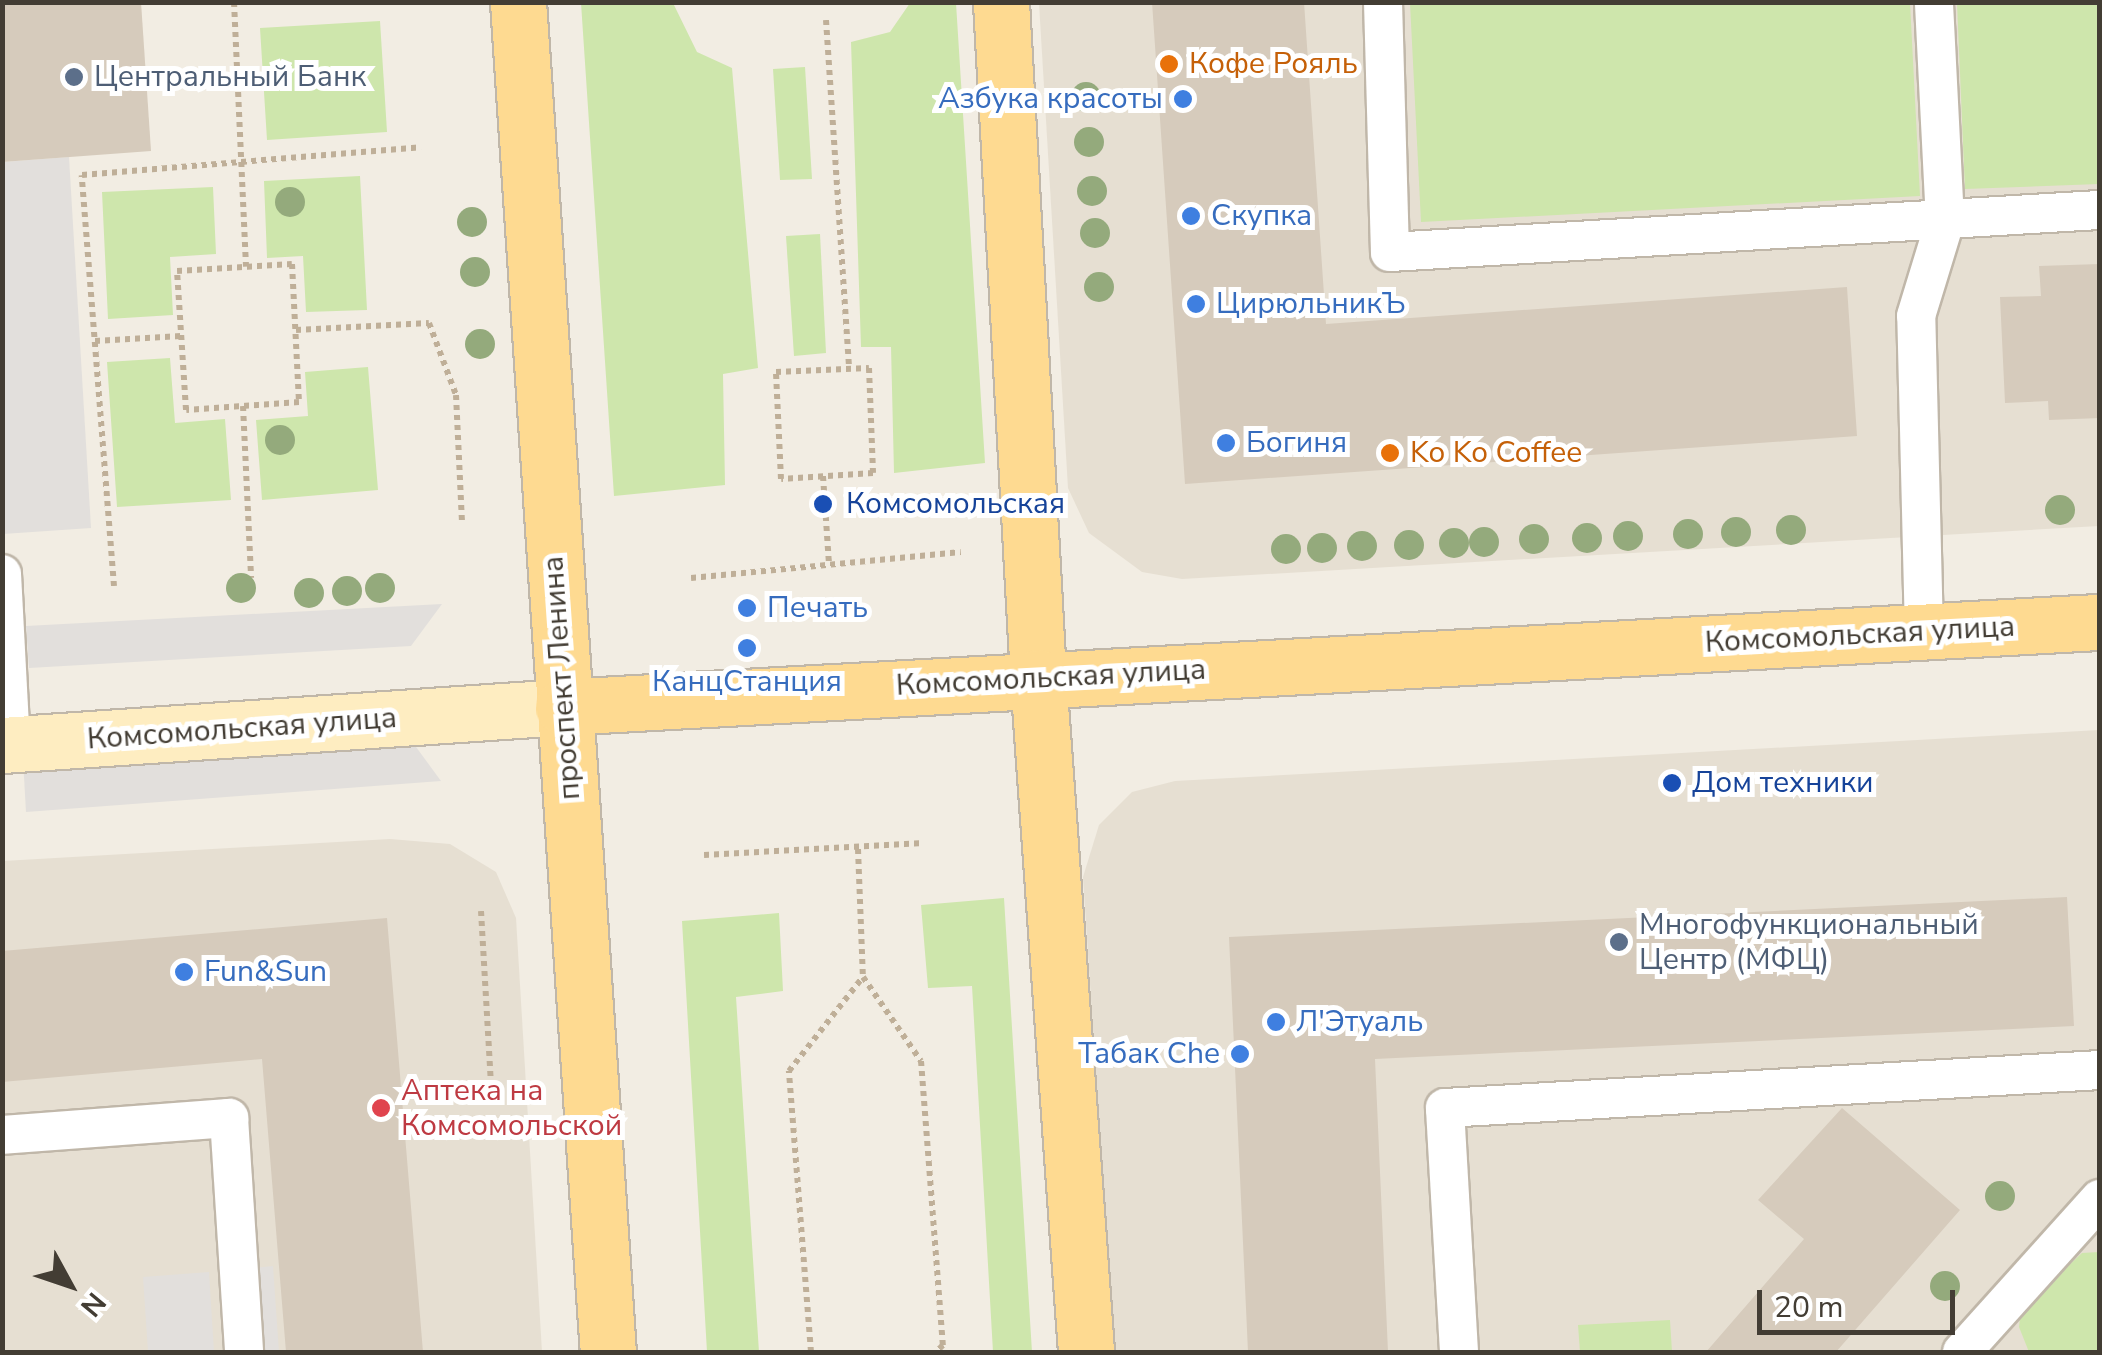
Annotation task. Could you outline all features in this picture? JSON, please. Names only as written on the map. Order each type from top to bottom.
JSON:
[{"type":"main road","name":"проспект Ленина","points":[[518,2],[608,1352]]},
{"type":"main road","points":[[1002,2],[1038,677],[1086,1352]]},
{"type":"main road","name":"Комсомольская улица","points":[[7,745],[1038,677],[2100,622]]},
{"type":"lane","points":[[1383,2],[1390,252],[2100,210]]},
{"type":"lane","points":[[1924,633],[1916,316],[1945,221],[1934,2]]},
{"type":"lane","points":[[2,574],[7,745]]},
{"type":"lane","points":[[1460,1352],[1445,1108],[2100,1070]]},
{"type":"lane","points":[[2,1135],[229,1118],[244,1352]]},
{"type":"lane","points":[[1962,1352],[2100,1199]]},
{"type":"path","points":[[234,2],[246,268]]},
{"type":"path","points":[[826,20],[849,368]]},
{"type":"path","points":[[114,586],[82,176],[422,148]]},
{"type":"path","points":[[292,264],[300,402],[186,410],[178,270],[246,268],[292,264]]},
{"type":"path","points":[[295,330],[429,323],[456,395],[462,523]]},
{"type":"path","points":[[95,341],[181,336]]},
{"type":"path","points":[[849,368],[868,368],[873,473],[781,479],[776,372],[849,368]]},
{"type":"path","points":[[244,406],[252,578]]},
{"type":"path","points":[[824,476],[830,565]]},
{"type":"path","points":[[691,578],[960,552]]},
{"type":"path","points":[[704,855],[858,849],[924,842]]},
{"type":"path","points":[[858,849],[863,977],[921,1061],[943,1345],[936,1352]]},
{"type":"path","points":[[481,911],[490,1082]]},
{"type":"path","points":[[811,1352],[790,1071],[863,977]]},
{"type":"shaded area","points":[[1039,3],[2099,3],[2099,526],[1182,579],[1142,572],[1089,533],[1068,488]]},
{"type":"shaded area","points":[[69,157],[91,528],[3,534],[3,162]]},
{"type":"shaded area","points":[[442,604],[411,646],[29,668],[26,626]]},
{"type":"shaded area","points":[[2099,730],[2099,1352],[1114,1352],[1083,877],[1099,825],[1132,792],[1175,781]]},
{"type":"shaded area","points":[[408,736],[441,781],[26,812],[23,759]]},
{"type":"shaded area","points":[[390,839],[450,844],[496,872],[516,918],[542,1352],[3,1352],[3,861]]},
{"type":"shaded area","points":[[273,1266],[279,1352],[251,1352],[246,1269]]},
{"type":"shaded area","points":[[209,1272],[214,1352],[148,1352],[143,1277]]},
{"type":"green space","points":[[581,3],[673,3],[697,52],[732,68],[758,368],[723,374],[725,485],[614,496]]},
{"type":"green space","points":[[910,3],[956,3],[985,463],[894,473],[891,347],[861,347],[851,42],[890,32]]},
{"type":"green space","points":[[1410,3],[1910,3],[1920,196],[1421,222]]},
{"type":"green space","points":[[1957,3],[2099,3],[2099,184],[1965,189]]},
{"type":"green space","points":[[380,21],[387,132],[267,140],[260,28]]},
{"type":"green space","points":[[805,67],[812,179],[780,180],[773,69]]},
{"type":"green space","points":[[360,176],[367,310],[306,312],[303,256],[267,258],[264,181]]},
{"type":"green space","points":[[213,187],[216,254],[170,257],[173,315],[108,319],[102,192]]},
{"type":"green space","points":[[820,234],[826,353],[794,356],[786,236]]},
{"type":"green space","points":[[170,358],[175,423],[225,419],[231,500],[117,507],[107,362]]},
{"type":"green space","points":[[368,367],[378,490],[262,500],[256,420],[308,416],[305,372]]},
{"type":"green space","points":[[1004,898],[1032,1352],[993,1352],[972,986],[928,988],[921,905]]},
{"type":"green space","points":[[779,913],[783,991],[736,997],[759,1352],[707,1352],[682,921]]},
{"type":"green space","points":[[2099,1252],[2099,1352],[2029,1352],[2019,1327],[2021,1310],[2082,1253]]},
{"type":"green space","points":[[1670,1320],[1672,1352],[1580,1352],[1578,1325]]},
{"type":"building","name":"Центральный Банк","points":[[2,2],[141,2],[151,151],[2,162]]},
{"type":"building","points":[[1152,2],[1304,2],[1326,324],[1847,287],[1857,436],[1185,484]]},
{"type":"building","points":[[2100,264],[2100,418],[2049,420],[2048,401],[2005,403],[2000,297],[2041,296],[2039,266]]},
{"type":"building","points":[[2067,897],[2074,1026],[1375,1059],[1388,1352],[1248,1352],[1229,937]]},
{"type":"building","points":[[387,918],[423,1352],[286,1352],[262,1059],[2,1082],[2,951]]},
{"type":"building","points":[[1842,1108],[1960,1210],[1836,1352],[1706,1352],[1804,1239],[1758,1200]]},
{"type":"place","name":"Кофе Рояль","points":[[1169,64]]},
{"type":"place","name":"Центральный Банк","points":[[74,77]]},
{"type":"place","name":"Азбука красоты","points":[[1183,99]]},
{"type":"place","name":"Скупка","points":[[1191,216]]},
{"type":"place","name":"ЦирюльникЪ","points":[[1196,304]]},
{"type":"place","name":"Богиня","points":[[1226,443]]},
{"type":"place","name":"Ko Ko Coffee","points":[[1390,453]]},
{"type":"place","name":"Комсомольская","points":[[823,504]]},
{"type":"place","name":"Печать","points":[[747,608]]},
{"type":"place","name":"КанцСтанция","points":[[747,648]]},
{"type":"place","name":"Дом техники","points":[[1672,783]]},
{"type":"place","name":"Многофункциональный Центр (МФЦ)","points":[[1619,942]]},
{"type":"place","name":"Fun&Sun","points":[[184,972]]},
{"type":"place","name":"Л'Этуаль","points":[[1276,1022]]},
{"type":"place","name":"Табак Che","points":[[1240,1054]]},
{"type":"place","name":"Аптека на Комсомольской","points":[[381,1108]]}]
